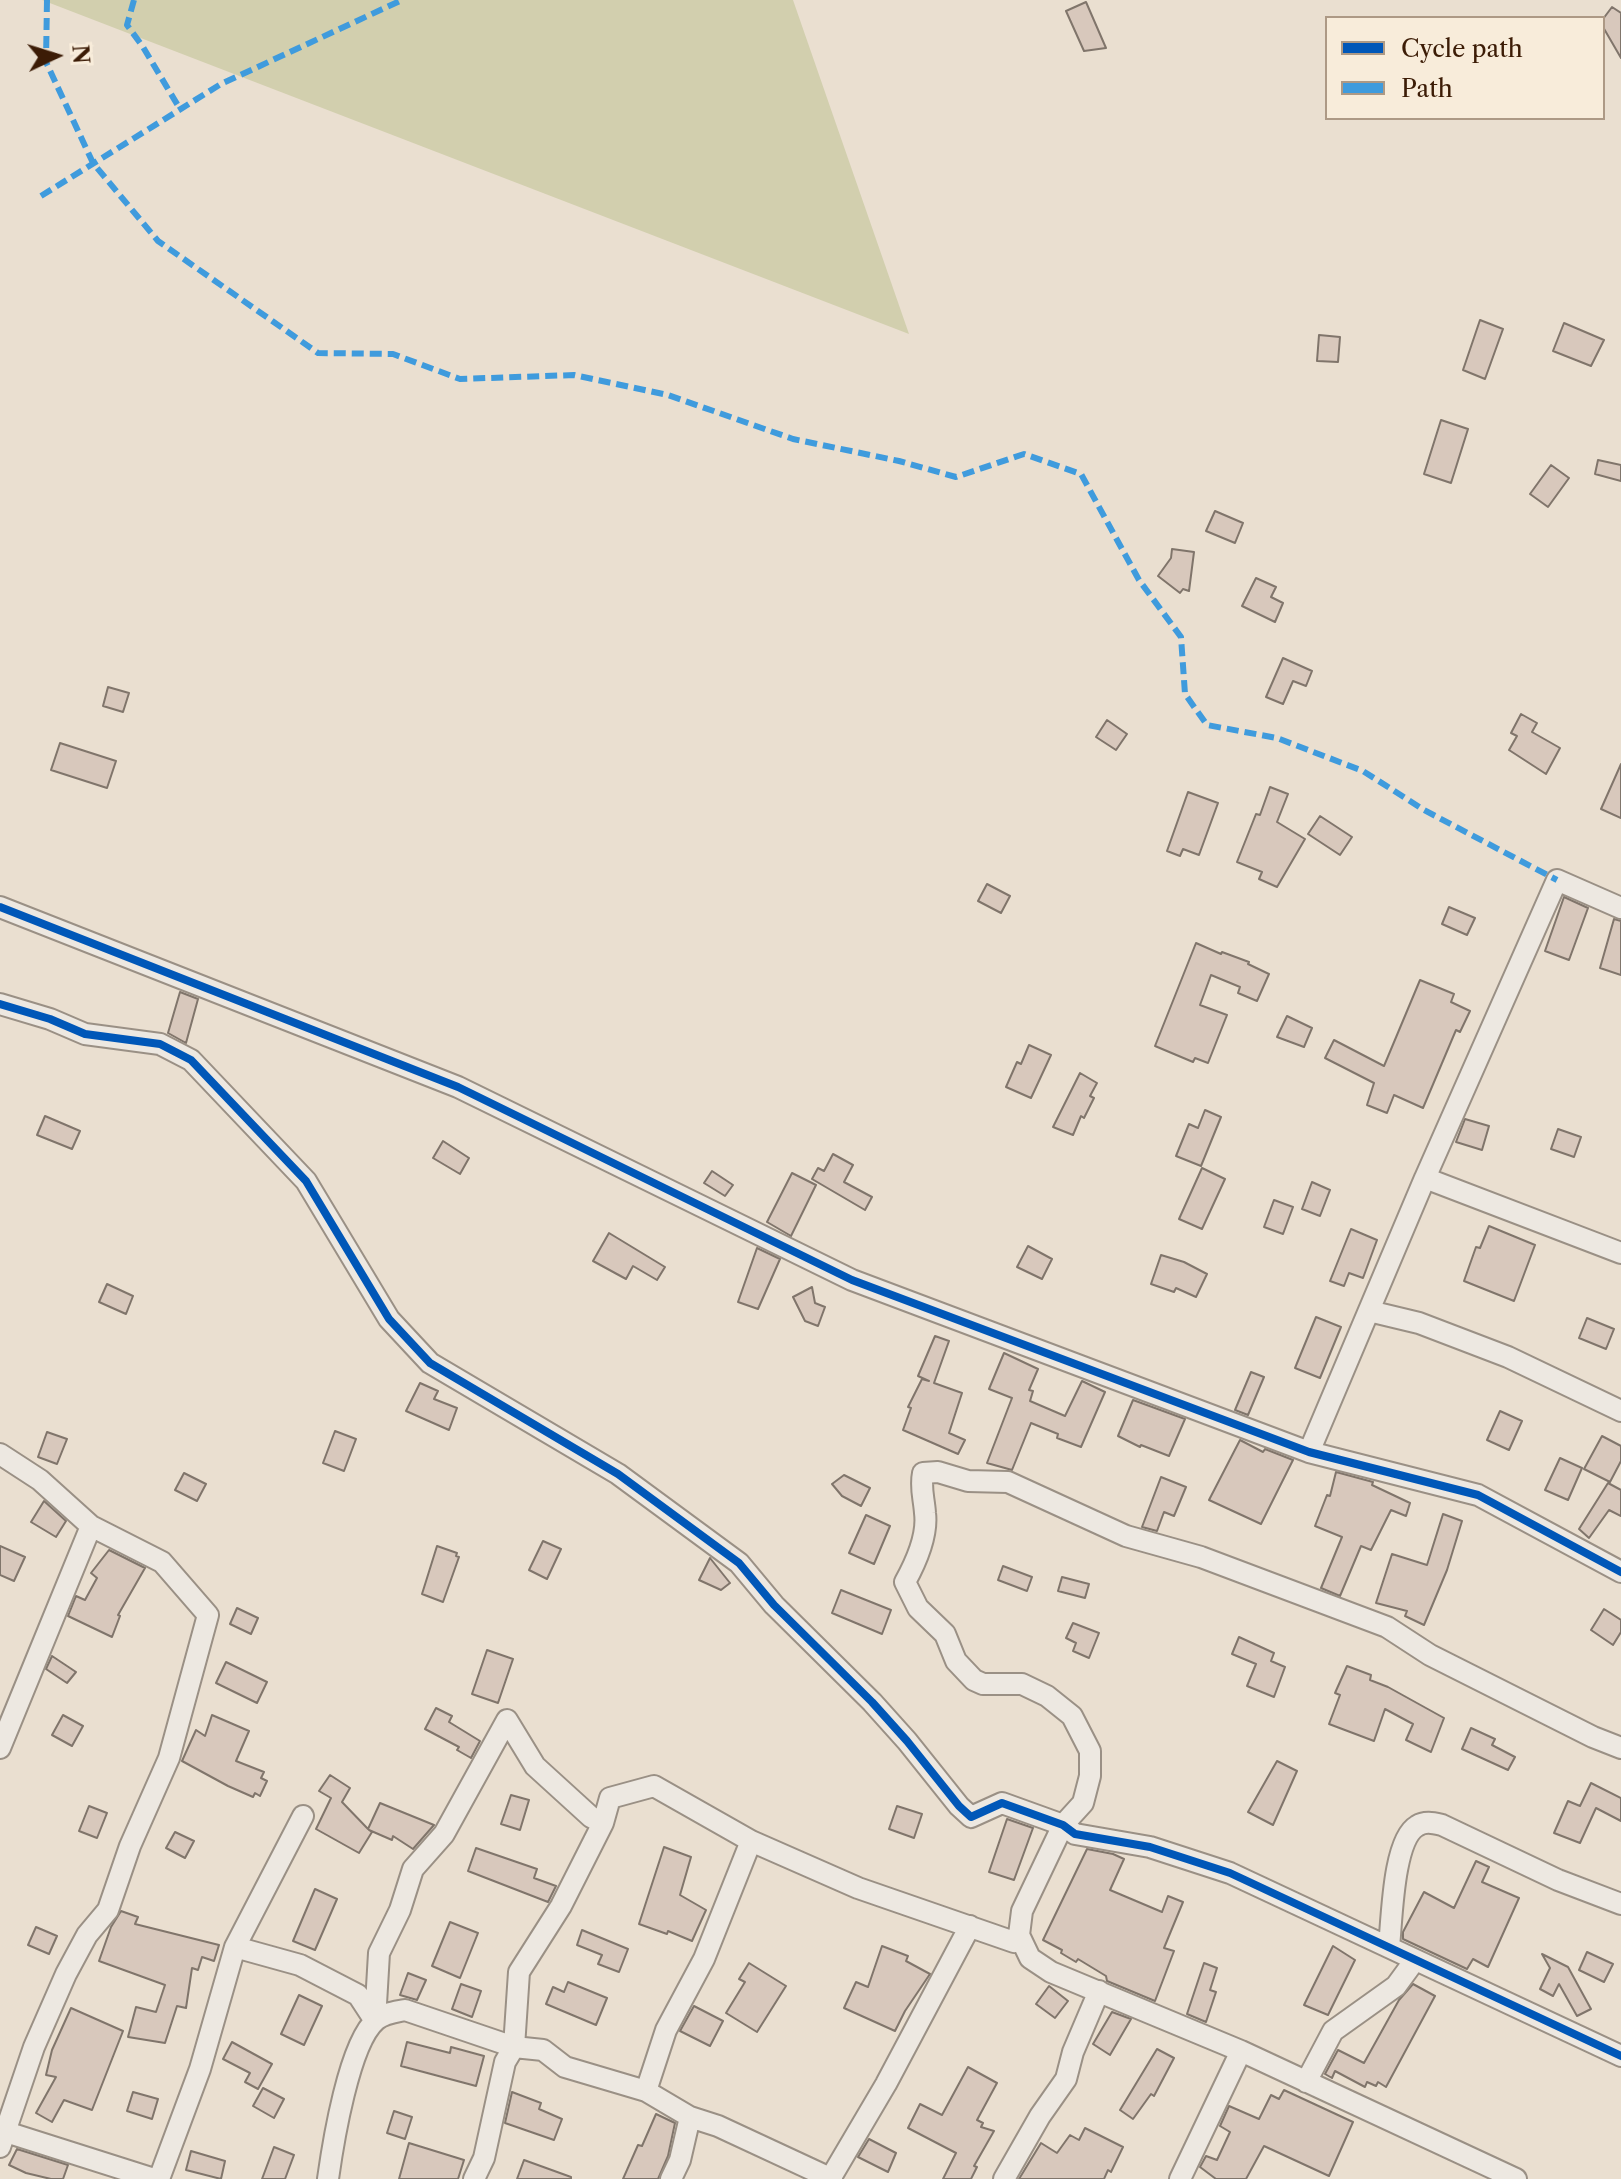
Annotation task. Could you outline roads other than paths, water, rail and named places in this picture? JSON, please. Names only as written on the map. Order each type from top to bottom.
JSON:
[{"type":"street","points":[[1309,1452],[1425,1178],[1557,880],[1621,908]]},
{"type":"street","points":[[0,907],[458,1087],[852,1280],[1309,1452],[1478,1495],[1621,1572]]},
{"type":"street","points":[[0,1004],[50,1019],[85,1034],[160,1044],[191,1060],[306,1181],[389,1319],[430,1363],[618,1474],[739,1563],[774,1605],[898,1731],[971,1817],[1002,1803],[1063,1825],[1075,1834],[1150,1847],[1230,1873],[1621,2056]]},
{"type":"street","points":[[1425,1178],[1621,1253]]},
{"type":"street","points":[[1369,1311],[1419,1323],[1508,1357],[1621,1411]]},
{"type":"street","points":[[0,1454],[40,1480],[91,1526],[162,1562],[208,1615],[169,1758],[130,1846],[108,1910],[87,1935],[34,2047],[3,2140],[157,2179],[200,2069],[235,1947],[303,1816]]},
{"type":"street","points":[[474,2179],[484,2158],[505,2062],[514,2047],[519,1972],[561,1906],[603,1823],[610,1798],[654,1786],[751,1841],[858,1888],[1014,1942],[1019,1935],[1022,1911],[1030,1890],[1063,1825],[1083,1803],[1090,1776],[1090,1751],[1072,1716],[1047,1696],[1022,1684],[983,1684],[974,1680],[956,1661],[945,1634],[918,1608],[905,1582],[922,1544],[926,1515],[920,1489],[923,1473],[938,1472],[968,1481],[1008,1482],[1126,1536],[1201,1557],[1387,1627],[1430,1655],[1621,1748]]},
{"type":"street","points":[[0,1748],[91,1526]]},
{"type":"street","points":[[375,2021],[379,1953],[400,1910],[413,1869],[444,1834],[507,1720],[535,1766],[591,1817],[603,1823]]},
{"type":"street","points":[[1389,1947],[1395,1882],[1403,1840],[1414,1827],[1425,1822],[1442,1825],[1558,1880],[1621,1904]]},
{"type":"street","points":[[646,2091],[666,2030],[704,1959],[751,1841]]},
{"type":"street","points":[[328,2179],[333,2146],[359,2044],[375,2021],[387,2014],[405,2010],[514,2047],[543,2050],[565,2067],[646,2091],[690,2117],[718,2126],[831,2179],[886,2084],[970,1926]]},
{"type":"street","points":[[1019,1935],[1030,1958],[1051,1972],[1241,2051],[1481,2172],[1516,2179]]},
{"type":"street","points":[[235,1947],[300,1965],[358,1995],[375,2021]]},
{"type":"street","points":[[1306,2082],[1333,2031],[1396,1986],[1415,1960]]},
{"type":"street","points":[[1004,2179],[1040,2116],[1066,2079],[1073,2052],[1099,1991]]},
{"type":"street","points":[[1180,2179],[1241,2051]]},
{"type":"street","points":[[671,2179],[680,2160],[690,2117]]}]
